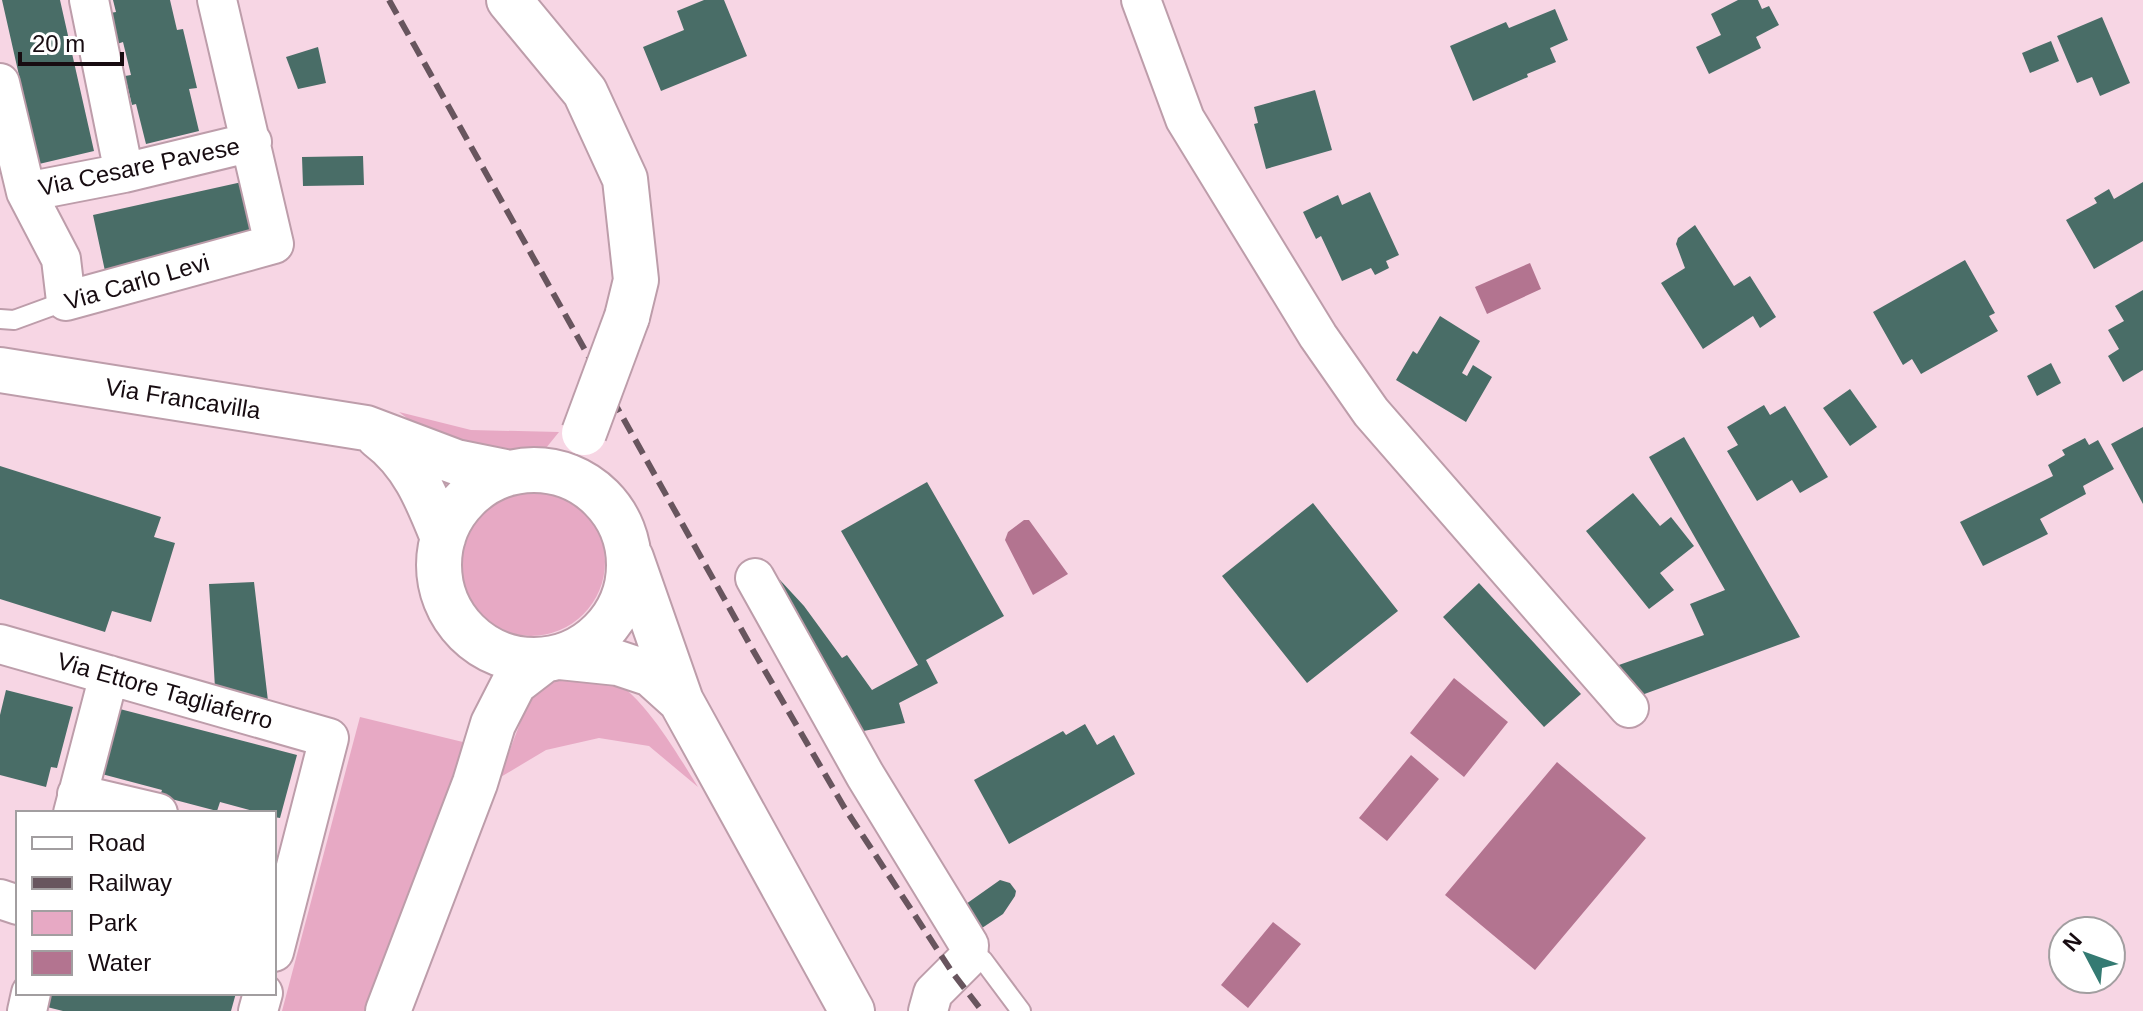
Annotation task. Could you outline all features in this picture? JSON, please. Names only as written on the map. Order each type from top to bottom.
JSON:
[{"type":"main road","points":[[509,0],[585,92],[625,179],[636,280],[627,317],[584,433],[600,496]]},
{"type":"main road","name":"Via Francavilla","points":[[0,370],[366,428],[456,462],[526,472]]},
{"type":"main road","points":[[366,428],[397,450],[421,484],[443,538]]},
{"type":"main road","points":[[493,724],[490,683],[447,604],[441,582],[439,560],[443,538],[453,516],[468,497],[488,483],[526,472],[584,433]]},
{"type":"main road","points":[[526,472],[564,474],[583,483],[600,496],[623,530],[681,701],[852,1011]]},
{"type":"main road","points":[[388,1011],[475,783],[493,724],[514,683],[552,658],[585,646],[606,628],[621,604],[629,578],[629,550]]},
{"type":"main road","points":[[459,623],[476,640],[497,653],[520,660],[552,658],[618,663],[651,674],[681,701]]},
{"type":"street","points":[[89,0],[124,173]]},
{"type":"street","points":[[217,0],[252,142]]},
{"type":"street","points":[[1141,0],[1185,119],[1318,336],[1371,412],[1629,708]]},
{"type":"street","points":[[0,83],[26,192],[61,259],[66,301]]},
{"type":"street","name":"Via Cesare Pavese","points":[[26,192],[124,173],[252,142]]},
{"type":"street","name":"Via Carlo Levi","points":[[66,301],[274,244],[252,142]]},
{"type":"street","points":[[755,578],[865,775],[969,945],[968,958],[933,993],[928,1011]]},
{"type":"street","name":"Via Ettore Tagliaferro","points":[[0,644],[329,738],[288,844]]},
{"type":"street","points":[[109,675],[75,804],[140,811]]},
{"type":"street","points":[[276,937],[288,844]]},
{"type":"lane","name":"Via Carlo Levi","points":[[0,319],[14,320],[66,301]]},
{"type":"lane","points":[[968,958],[983,960],[1021,1011]]},
{"type":"green space","points":[[399,412],[471,430],[559,432],[533,464],[498,466],[451,452]]},
{"type":"green space","points":[[531,488],[559,494],[583,510],[599,534],[605,562],[599,590],[583,614],[559,630],[531,636],[503,630],[479,614],[463,590],[457,562],[463,534],[479,510],[503,494]]},
{"type":"green space","points":[[567,675],[605,676],[632,695],[658,725],[698,787],[649,746],[599,738],[546,750],[499,778],[524,713],[541,683]]},
{"type":"green space","points":[[360,717],[467,743],[364,1011],[282,1011]]},
{"type":"water","points":[[1530,263],[1541,289],[1487,314],[1475,287]]},
{"type":"water","points":[[1024,520],[1029,520],[1068,574],[1033,595],[1005,540],[1008,532]]},
{"type":"water","points":[[1454,678],[1508,722],[1464,777],[1410,733]]},
{"type":"water","points":[[1411,755],[1439,779],[1387,841],[1359,818]]},
{"type":"water","points":[[1557,762],[1646,838],[1535,970],[1445,895]]},
{"type":"water","points":[[1273,922],[1301,944],[1248,1008],[1221,985]]},
{"type":"building","points":[[2,0],[60,0],[94,151],[39,164]]},
{"type":"building","points":[[113,0],[170,0],[177,30],[183,29],[197,88],[189,89],[199,131],[146,144],[125,76],[131,75],[123,42],[117,44],[110,13],[116,12]]},
{"type":"building","points":[[704,0],[724,0],[747,56],[661,91],[643,47],[684,30],[677,11]]},
{"type":"building","points":[[1738,0],[1758,0],[1762,9],[1769,6],[1779,25],[1756,37],[1761,48],[1709,74],[1696,47],[1721,35],[1711,14]]},
{"type":"building","points":[[1555,9],[1568,40],[1550,48],[1556,62],[1473,101],[1450,46],[1506,22],[1509,28]]},
{"type":"building","points":[[2102,17],[2130,83],[2100,96],[2092,77],[2077,83],[2057,36]]},
{"type":"building","points":[[2051,41],[2059,61],[2030,73],[2022,53]]},
{"type":"building","points":[[318,47],[326,83],[298,89],[286,57]]},
{"type":"building","points":[[1315,90],[1332,150],[1266,169],[1254,124],[1258,123],[1254,107]]},
{"type":"building","points":[[363,156],[364,185],[303,186],[302,157]]},
{"type":"building","points":[[242,182],[254,236],[105,271],[93,215]]},
{"type":"building","points":[[2143,182],[2143,241],[2094,269],[2066,220],[2097,203],[2094,198],[2109,189],[2114,199]]},
{"type":"building","points":[[1370,192],[1399,255],[1386,261],[1389,268],[1375,275],[1371,268],[1342,281],[1321,236],[1316,239],[1303,212],[1338,195],[1342,205]]},
{"type":"building","points":[[1695,225],[1734,286],[1750,276],[1776,317],[1760,328],[1753,316],[1703,349],[1661,283],[1685,268],[1676,244],[1678,238]]},
{"type":"building","points":[[1965,260],[1995,313],[1989,316],[1998,331],[1921,374],[1912,359],[1903,365],[1873,312]]},
{"type":"building","points":[[2143,290],[2143,370],[2123,382],[2108,356],[2119,349],[2108,330],[2124,321],[2115,306]]},
{"type":"building","points":[[1440,316],[1480,341],[1462,373],[1467,376],[1473,365],[1492,377],[1466,422],[1396,380],[1413,351],[1417,354]]},
{"type":"building","points":[[2051,363],[2061,383],[2037,396],[2027,376]]},
{"type":"building","points":[[1850,389],[1877,427],[1850,446],[1823,408]]},
{"type":"building","points":[[1764,405],[1770,415],[1785,406],[1828,477],[1800,493],[1792,480],[1757,501],[1727,451],[1738,445],[1727,427]]},
{"type":"building","points":[[2143,427],[2143,504],[2111,444]]},
{"type":"building","points":[[1684,437],[1800,637],[1639,696],[1599,672],[1704,635],[1690,604],[1725,590],[1649,457]]},
{"type":"building","points":[[2085,438],[2089,445],[2098,440],[2114,469],[2083,486],[2086,494],[2040,519],[2048,534],[1983,566],[1960,522],[2053,476],[2048,465],[2065,455],[2062,450]]},
{"type":"building","points":[[0,466],[161,517],[154,537],[175,543],[151,622],[112,611],[105,632],[0,599]]},
{"type":"building","points":[[927,482],[1004,616],[926,660],[938,683],[899,703],[905,723],[848,734],[771,584],[780,580],[804,606],[842,658],[847,655],[872,690],[918,665],[841,531]]},
{"type":"building","points":[[1633,493],[1660,526],[1671,517],[1694,546],[1660,573],[1674,590],[1649,609],[1586,531]]},
{"type":"building","points":[[1313,503],[1398,611],[1307,683],[1222,576]]},
{"type":"building","points":[[254,582],[268,701],[215,688],[209,584]]},
{"type":"building","points":[[1479,583],[1581,694],[1544,727],[1443,617]]},
{"type":"building","points":[[6,690],[73,707],[57,768],[51,767],[46,787],[0,775],[0,715]]},
{"type":"building","points":[[116,708],[297,755],[280,818],[276,817],[276,811],[254,811],[220,802],[217,811],[160,796],[162,790],[98,773]]},
{"type":"building","points":[[1085,724],[1097,745],[1114,735],[1135,774],[1009,844],[974,780],[1063,731],[1066,735]]},
{"type":"building","points":[[1000,880],[1010,883],[1016,891],[1015,896],[1003,914],[982,928],[977,927],[966,904]]},
{"type":"building","points":[[42,995],[235,995],[231,1011],[63,1011],[39,1005]]},
{"type":"railway","points":[[389,0],[844,807],[952,972],[982,1011]]}]
